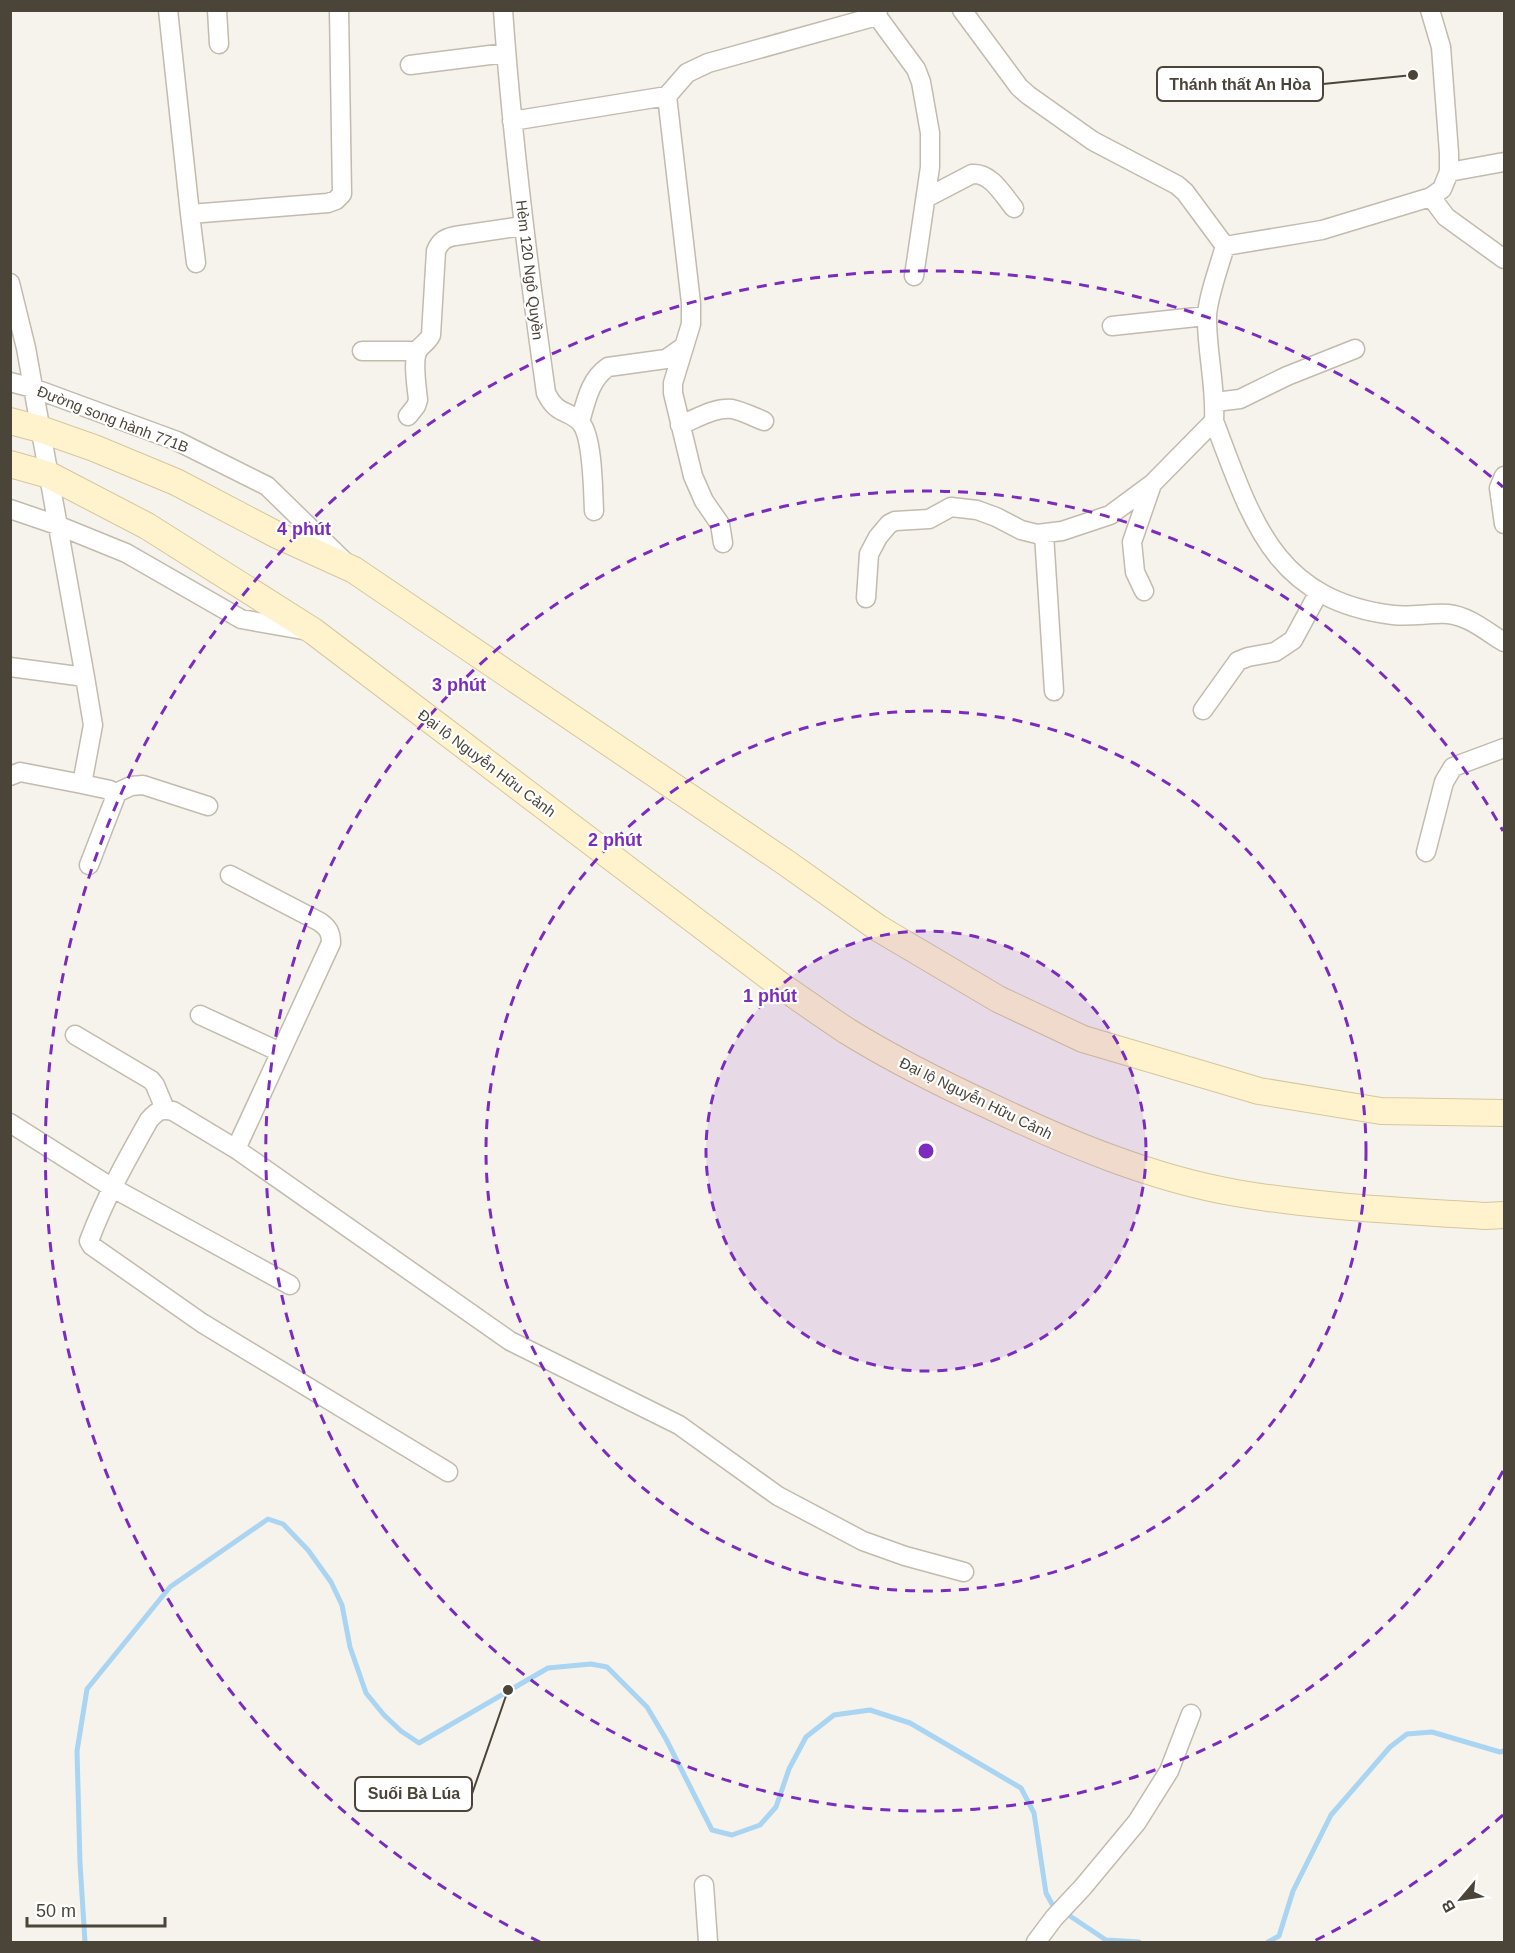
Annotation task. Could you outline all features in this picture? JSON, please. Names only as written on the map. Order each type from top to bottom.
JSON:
[{"type":"main road","points":[[10,421],[94,448],[176,482],[277,535],[354,570],[775,855],[878,928],[998,999],[1083,1039],[1259,1090],[1381,1111],[1504,1113]]},
{"type":"main road","name":"Đại lộ Nguyễn Hữu Cảnh","points":[[10,464],[49,476],[147,526],[313,631],[780,985],[847,1030],[923,1075],[1088,1150],[1154,1173],[1236,1193],[1348,1207],[1485,1216],[1504,1215]]},
{"type":"street","points":[[168,10],[196,263]]},
{"type":"street","points":[[217,10],[219,44]]},
{"type":"street","points":[[190,214],[328,203],[336,200],[342,194],[339,10]]},
{"type":"street","name":"Hẻm 120 Ngô Quyền","points":[[503,10],[523,226],[546,393],[551,404],[558,410],[580,422]]},
{"type":"street","points":[[963,10],[1019,87],[1093,141],[1177,185],[1185,192],[1225,246]]},
{"type":"street","points":[[1225,246],[1322,230],[1431,198],[1442,189],[1449,172],[1441,47],[1430,10]]},
{"type":"street","points":[[512,121],[667,96],[687,73],[708,63],[877,13],[916,69],[921,82],[930,133],[930,167],[914,276]]},
{"type":"street","points":[[410,65],[506,53]]},
{"type":"street","points":[[667,96],[691,303],[691,324],[673,383],[673,393],[693,476],[704,501],[720,524],[723,543]]},
{"type":"street","points":[[1449,172],[1504,162]]},
{"type":"street","points":[[926,198],[977,173],[988,178],[1014,208]]},
{"type":"street","points":[[1431,198],[1446,217],[1504,259]]},
{"type":"street","points":[[408,416],[418,400],[415,358],[431,335],[436,251],[440,243],[446,238],[455,236],[523,226]]},
{"type":"street","points":[[1225,246],[1206,316],[1215,421],[1248,506],[1272,549],[1290,571],[1331,599],[1359,609],[1396,615],[1449,614],[1467,619],[1504,642]]},
{"type":"street","points":[[10,283],[33,388],[93,725],[82,784]]},
{"type":"street","points":[[1112,326],[1206,316]]},
{"type":"street","points":[[594,511],[591,459],[585,431],[580,422],[594,381],[600,372],[608,367],[666,359],[683,347]]},
{"type":"street","points":[[1215,402],[1240,399],[1287,376],[1355,349]]},
{"type":"street","points":[[362,351],[418,351]]},
{"type":"street","name":"Đường song hành 771B","points":[[10,382],[33,388],[177,441],[267,486],[354,570]]},
{"type":"street","points":[[680,425],[724,409],[734,409],[764,420]]},
{"type":"street","points":[[866,598],[869,554],[878,537],[889,524],[895,521],[929,519],[951,507],[977,510],[1021,530],[1037,534],[1062,531],[1110,514],[1152,484],[1215,421]]},
{"type":"street","points":[[1504,476],[1498,488],[1504,524]]},
{"type":"street","points":[[1144,591],[1135,572],[1132,542],[1152,484]]},
{"type":"street","points":[[10,509],[126,553],[241,619],[313,631]]},
{"type":"street","points":[[1044,534],[1054,691]]},
{"type":"street","points":[[1203,711],[1238,661],[1275,652],[1293,640],[1319,592]]},
{"type":"street","points":[[10,668],[86,677]]},
{"type":"street","points":[[1426,852],[1448,773],[1453,767],[1504,748]]},
{"type":"street","points":[[10,776],[20,772],[110,790],[114,794],[115,798],[89,865]]},
{"type":"street","points":[[114,794],[131,786],[143,785],[208,806]]},
{"type":"street","points":[[230,875],[320,922],[327,927],[331,935],[331,943],[236,1149]]},
{"type":"street","points":[[200,1014],[280,1052]]},
{"type":"street","points":[[75,1035],[151,1080],[165,1109]]},
{"type":"street","points":[[448,1472],[202,1323],[100,1254],[92,1246],[89,1241],[111,1187],[156,1112],[165,1109],[173,1111],[236,1149],[510,1341],[679,1425],[778,1496],[863,1541],[905,1556],[964,1572]]},
{"type":"street","points":[[10,1123],[111,1187],[290,1286]]},
{"type":"street","points":[[1036,1942],[1054,1917],[1083,1887],[1137,1822],[1169,1772],[1191,1714]]},
{"type":"street","points":[[704,1885],[708,1942]]},
{"type":"waterway","points":[[85,1942],[77,1751],[87,1689],[170,1587],[268,1519],[283,1524],[308,1550],[331,1582],[342,1605],[350,1647],[366,1693],[384,1715],[401,1731],[419,1743],[548,1668],[591,1664],[607,1667],[647,1707],[666,1739],[712,1830],[732,1835],[760,1825],[776,1807],[789,1769],[806,1737],[834,1715],[870,1710],[910,1723],[1021,1788],[1034,1813],[1046,1893],[1052,1904],[1106,1942]]},
{"type":"waterway","points":[[1268,1942],[1279,1936],[1293,1891],[1331,1815],[1390,1747],[1407,1734],[1432,1732],[1500,1752],[1504,1751]]},
{"type":"waterway","points":[[1106,1940],[1139,1942]]},
{"type":"place","name":"Thánh thất An Hòa","points":[[1413,75]]},
{"type":"place","name":"Suối Bà Lúa","points":[[508,1690]]}]
